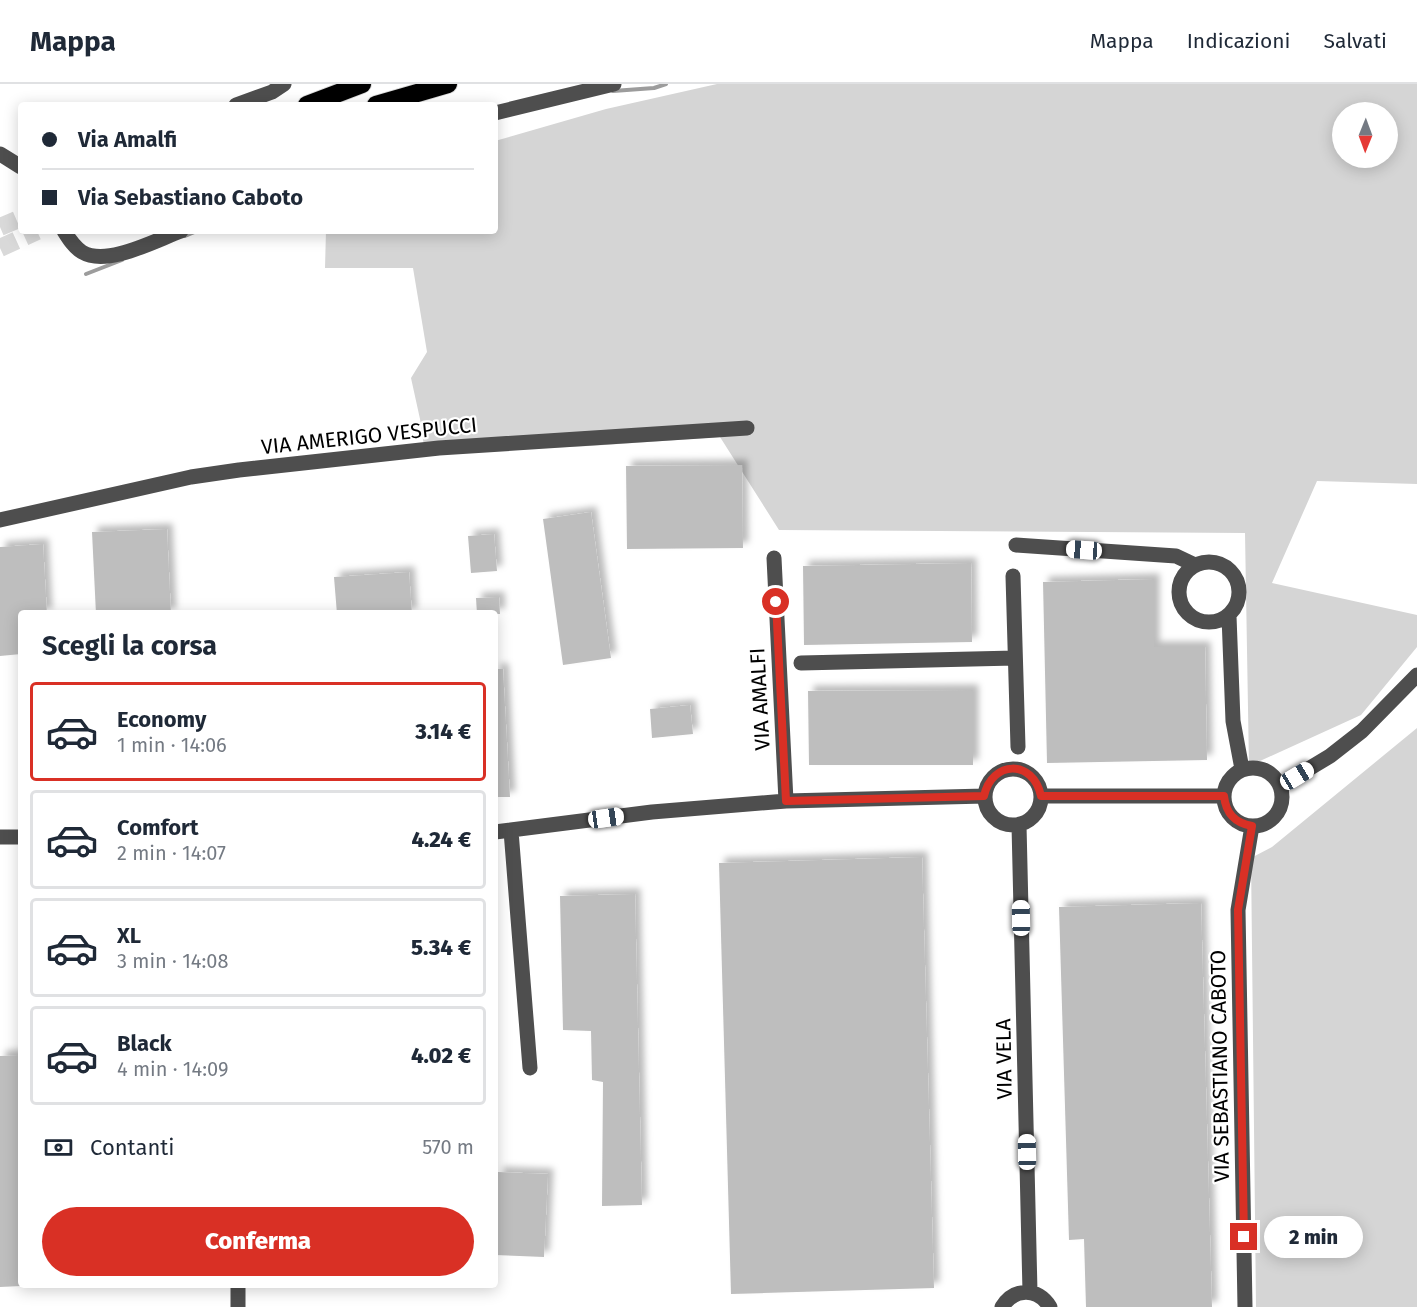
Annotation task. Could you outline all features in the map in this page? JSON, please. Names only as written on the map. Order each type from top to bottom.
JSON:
[{"type":"highway","points":[[315,102],[362,84]]},
{"type":"highway","points":[[386,102],[448,84]]},
{"type":"street","points":[[244,102],[272,92],[284,84]]},
{"type":"street","points":[[498,112],[614,84]]},
{"type":"street","points":[[0,154],[18,165]]},
{"type":"street","points":[[66,234],[73,245],[84,254],[109,257],[173,234]]},
{"type":"street","name":"VIA AMERIGO VESPUCCI","points":[[0,520],[191,477],[239,470],[439,448],[747,428]]},
{"type":"street","points":[[1016,545],[1176,556],[1195,565]]},
{"type":"street","name":"VIA AMALFI","points":[[774,558],[786,801]]},
{"type":"street","points":[[1214,562],[1224,565],[1232,571],[1237,580],[1240,589],[1236,608],[1220,621],[1200,622],[1184,609],[1180,600],[1181,580],[1195,565],[1214,562]]},
{"type":"street","points":[[1013,576],[1018,747]]},
{"type":"street","points":[[1229,616],[1233,721],[1242,769]]},
{"type":"street","points":[[801,663],[1016,658]]},
{"type":"street","points":[[1280,786],[1329,756],[1362,731],[1417,675]]},
{"type":"street","points":[[1260,768],[1269,772],[1280,786],[1281,804],[1277,813],[1270,820],[1252,826],[1235,820],[1225,805],[1224,796],[1229,780],[1242,769],[1260,768]]},
{"type":"street","points":[[1018,769],[1034,778],[1041,796],[1041,804],[1033,818],[1018,825],[1002,823],[995,819],[986,805],[984,796],[992,778],[999,772],[1018,769]]},
{"type":"street","points":[[498,832],[652,812],[786,801],[984,796]]},
{"type":"street","points":[[1041,796],[1224,796]]},
{"type":"street","name":"VIA VELA","points":[[1018,825],[1030,1292]]},
{"type":"street","name":"VIA SEBASTIANO CABOTO","points":[[1245,1307],[1238,910],[1252,826]]},
{"type":"street","points":[[511,831],[530,1068]]},
{"type":"street","points":[[0,837],[18,837]]},
{"type":"street","points":[[238,1288],[238,1307]]},
{"type":"street","points":[[1002,1307],[1013,1295],[1030,1292],[1039,1295],[1050,1307]]},
{"type":"shaded area","points":[[717,84],[1417,84],[1417,484],[1317,481],[1272,583],[1417,615],[1417,647],[1361,715],[1249,766],[1245,533],[779,530],[720,437],[590,446],[425,453],[411,378],[427,352],[413,268],[325,268],[326,234],[498,234],[498,140],[606,109]]},
{"type":"shaded area","points":[[1417,728],[1417,1307],[1256,1307],[1251,858],[1272,847]]},
{"type":"building","points":[[742,465],[743,548],[627,549],[626,466]]},
{"type":"building","points":[[591,512],[611,658],[563,665],[543,519]]},
{"type":"building","points":[[167,529],[171,610],[96,610],[92,532]]},
{"type":"building","points":[[494,534],[497,571],[471,573],[468,536]]},
{"type":"building","points":[[43,544],[47,610],[18,610],[18,654],[0,656],[0,547]]},
{"type":"building","points":[[971,563],[972,642],[804,645],[803,566]]},
{"type":"building","points":[[409,572],[412,610],[337,610],[334,577]]},
{"type":"building","points":[[1154,579],[1154,647],[1205,647],[1207,760],[1047,763],[1043,582]]},
{"type":"building","points":[[499,597],[500,614],[498,610],[477,610],[476,598]]},
{"type":"building","points":[[498,669],[503,669],[510,797],[498,797]]},
{"type":"building","points":[[973,690],[973,765],[809,765],[808,691]]},
{"type":"building","points":[[690,705],[693,734],[652,738],[650,709]]},
{"type":"building","points":[[922,857],[934,1288],[731,1294],[719,863]]},
{"type":"building","points":[[635,894],[642,1205],[602,1206],[603,1082],[592,1080],[591,1031],[563,1030],[560,896]]},
{"type":"building","points":[[1201,903],[1212,1307],[1086,1307],[1084,1239],[1069,1240],[1059,907]]},
{"type":"building","points":[[18,1055],[18,1286],[0,1287],[0,1056]]},
{"type":"building","points":[[498,1172],[548,1174],[544,1257],[498,1255]]},
{"type":"waterway","points":[[613,91],[654,88],[666,84]]},
{"type":"waterway","points":[[185,236],[190,234]]},
{"type":"waterway","points":[[86,274],[122,260]]},
{"type":"tunnel","points":[[0,227],[18,219]]},
{"type":"tunnel","points":[[0,248],[30,234]]},
{"type":"route","points":[[776,602],[786,801],[984,796],[992,778],[999,772],[1018,769],[1034,778],[1041,796],[1224,796],[1225,805],[1235,820],[1252,826],[1238,910],[1244,1237]]}]
